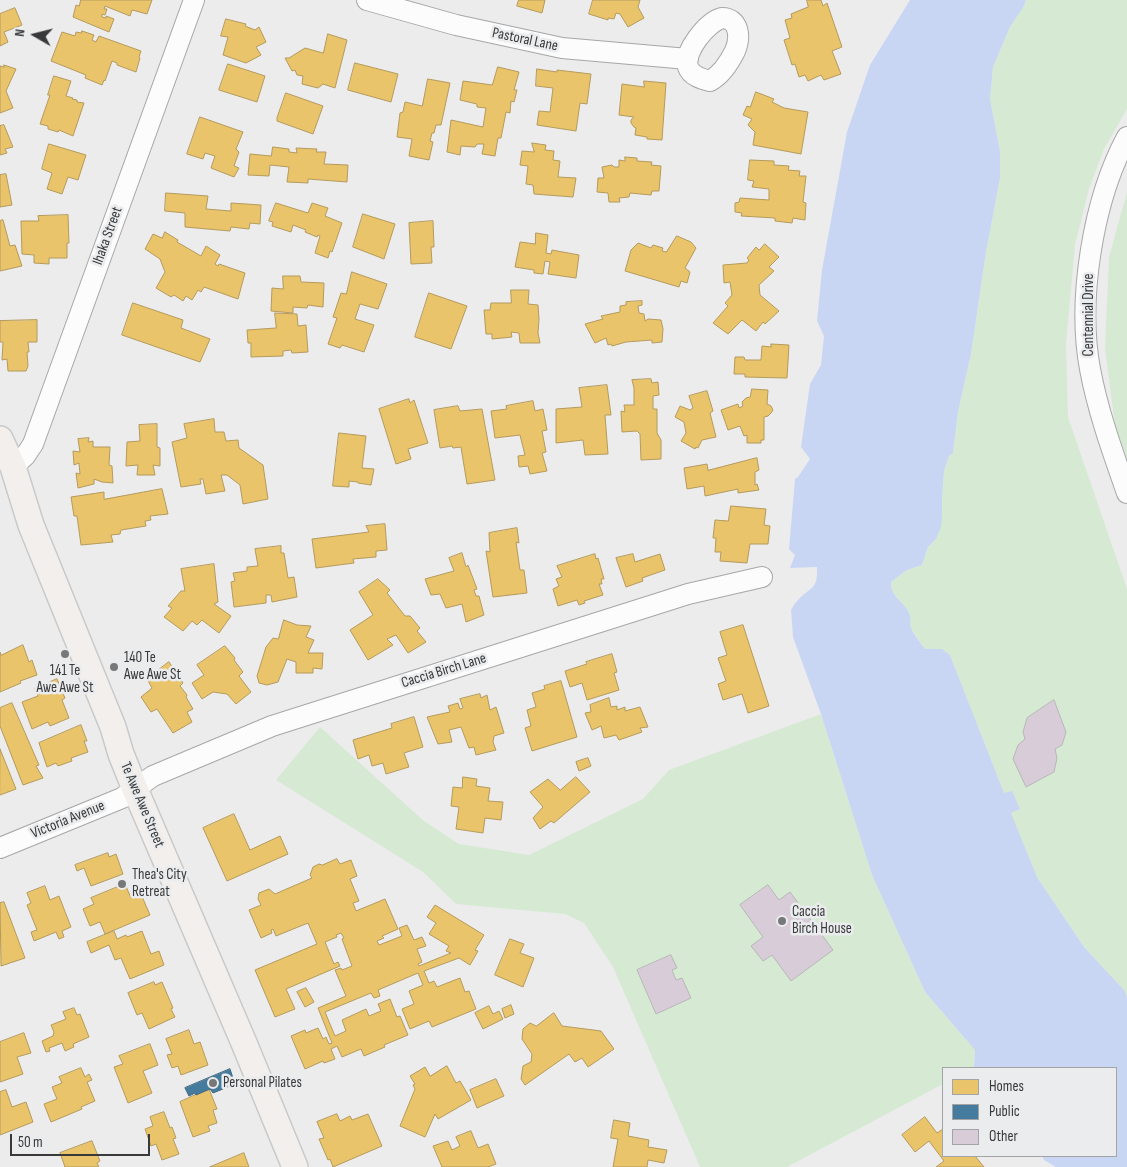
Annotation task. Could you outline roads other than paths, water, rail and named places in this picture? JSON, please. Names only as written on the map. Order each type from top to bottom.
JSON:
[{"type":"main road","name":"Te Awe Awe Street","points":[[0,439],[13,467],[32,525],[114,727],[121,754],[135,789],[244,1043],[294,1167]]},
{"type":"street","name":"Ihaka Street","points":[[13,467],[25,456],[33,444],[194,0]]},
{"type":"street","name":"Pastoral Lane","points":[[366,0],[456,25],[562,48],[688,59]]},
{"type":"street","name":"Centennial Drive","points":[[1127,137],[1109,175],[1098,214],[1087,283],[1086,328],[1090,367],[1097,401],[1127,493]]},
{"type":"street","name":"Caccia Birch Lane","points":[[135,789],[153,776],[272,726],[688,594],[762,577]]},
{"type":"street","name":"Victoria Avenue","points":[[0,848],[119,799],[135,789]]},
{"type":"water","points":[[910,0],[1026,0],[1010,27],[993,67],[990,99],[1000,151],[1000,178],[986,252],[971,354],[958,412],[953,453],[949,456],[944,471],[941,527],[936,539],[928,547],[922,565],[907,570],[891,582],[895,596],[907,609],[911,628],[915,636],[925,649],[942,649],[950,655],[1004,793],[1012,791],[1020,809],[1011,813],[1037,877],[1084,947],[1125,991],[1127,998],[1127,1167],[1056,1167],[1044,1160],[1042,1157],[1117,1157],[1117,1067],[974,1067],[975,1050],[925,992],[872,875],[821,714],[793,637],[791,610],[797,601],[813,587],[817,574],[817,567],[790,568],[795,555],[789,549],[795,479],[810,459],[801,447],[810,384],[821,365],[824,336],[817,321],[822,270],[847,132],[870,65]]},
{"type":"place","name":"141 Te Awe Awe St","points":[[65,654]]},
{"type":"place","name":"140 Te Awe Awe St","points":[[114,667]]},
{"type":"place","name":"Thea's City Retreat","points":[[122,884]]},
{"type":"place","name":"Caccia Birch House","points":[[782,921]]},
{"type":"place","name":"Personal Pilates","points":[[213,1083]]}]
